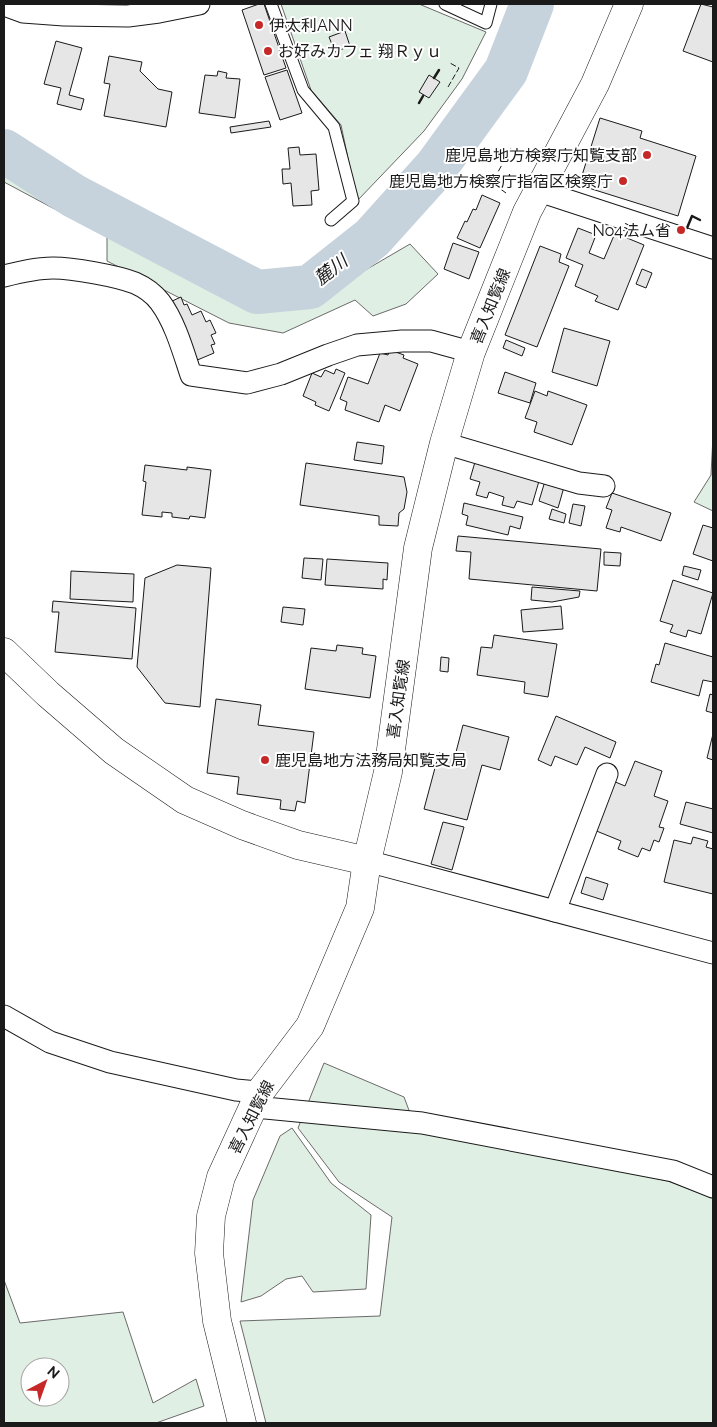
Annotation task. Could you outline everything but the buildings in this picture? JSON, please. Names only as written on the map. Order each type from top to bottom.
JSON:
[{"type":"main road","name":"喜入知覧線","points":[[242,1423],[217,1321],[209,1253],[211,1216],[221,1177],[257,1099],[310,1026],[360,908],[367,861],[388,772],[418,548],[444,443],[471,352],[527,212],[595,84],[629,4]]},
{"type":"main road","points":[[4,652],[114,752],[185,800],[242,825],[298,845],[367,861]]},
{"type":"street","points":[[4,5],[23,12],[128,16],[199,4]]},
{"type":"street","points":[[539,191],[713,248]]},
{"type":"street","points":[[4,276],[26,270],[54,268],[90,272],[135,283],[147,290],[159,301],[170,320],[191,375],[247,383],[282,374],[357,345],[402,341],[431,341],[471,352]]},
{"type":"street","points":[[444,443],[579,483],[604,486]]},
{"type":"street","points":[[555,911],[607,774]]},
{"type":"street","points":[[367,861],[713,953]]},
{"type":"street","points":[[4,1016],[50,1042],[110,1062],[236,1090],[257,1099],[422,1123],[673,1171],[713,1187]]},
{"type":"lane","points":[[271,4],[303,90],[334,127],[353,201],[331,220]]},
{"type":"lane","points":[[445,4],[486,22],[491,4]]},
{"type":"green space","points":[[281,4],[419,4],[486,32],[462,79],[424,131],[357,201],[341,125],[311,90]]},
{"type":"green space","points":[[4,171],[169,263],[256,304],[309,303],[410,244],[438,274],[406,304],[373,316],[355,300],[283,333],[229,323],[107,261],[107,237],[4,182]]},
{"type":"green space","points":[[713,436],[713,511],[694,502],[711,475]]},
{"type":"green space","points":[[324,1063],[404,1097],[416,1129],[668,1181],[713,1198],[713,1423],[266,1423],[240,1321],[380,1316],[392,1217],[339,1182],[298,1128]]},
{"type":"green space","points":[[292,1128],[331,1183],[371,1215],[366,1289],[313,1292],[302,1276],[286,1279],[261,1296],[241,1302],[253,1200],[280,1136]]},
{"type":"green space","points":[[4,1280],[20,1323],[123,1312],[153,1403],[196,1379],[204,1406],[156,1423],[4,1423]]},
{"type":"waterway","name":"麓川","points":[[4,151],[74,196],[257,292],[310,287],[372,238],[436,167],[506,71],[532,4]]},
{"type":"fence","points":[[448,87],[459,68],[450,63]]},
{"type":"fence","points":[[506,193],[499,188],[498,172],[511,148]]},
{"type":"wall","points":[[434,78],[439,70]]},
{"type":"wall","points":[[419,103],[423,96]]},
{"type":"wall","points":[[687,228],[692,216],[700,220]]},
{"type":"place","name":"伊太利ANN","points":[[259,25]]},
{"type":"place","name":"お好みカフェ 翔Ｒｙｕ","points":[[268,51]]},
{"type":"place","name":"鹿児島地方検察庁知覧支部","points":[[647,155]]},
{"type":"place","name":"鹿児島地方検察庁指宿区検察庁","points":[[623,181]]},
{"type":"place","name":"No4法ム省","points":[[681,230]]},
{"type":"place","name":"鹿児島地方法務局知覧支局","points":[[265,760]]}]
